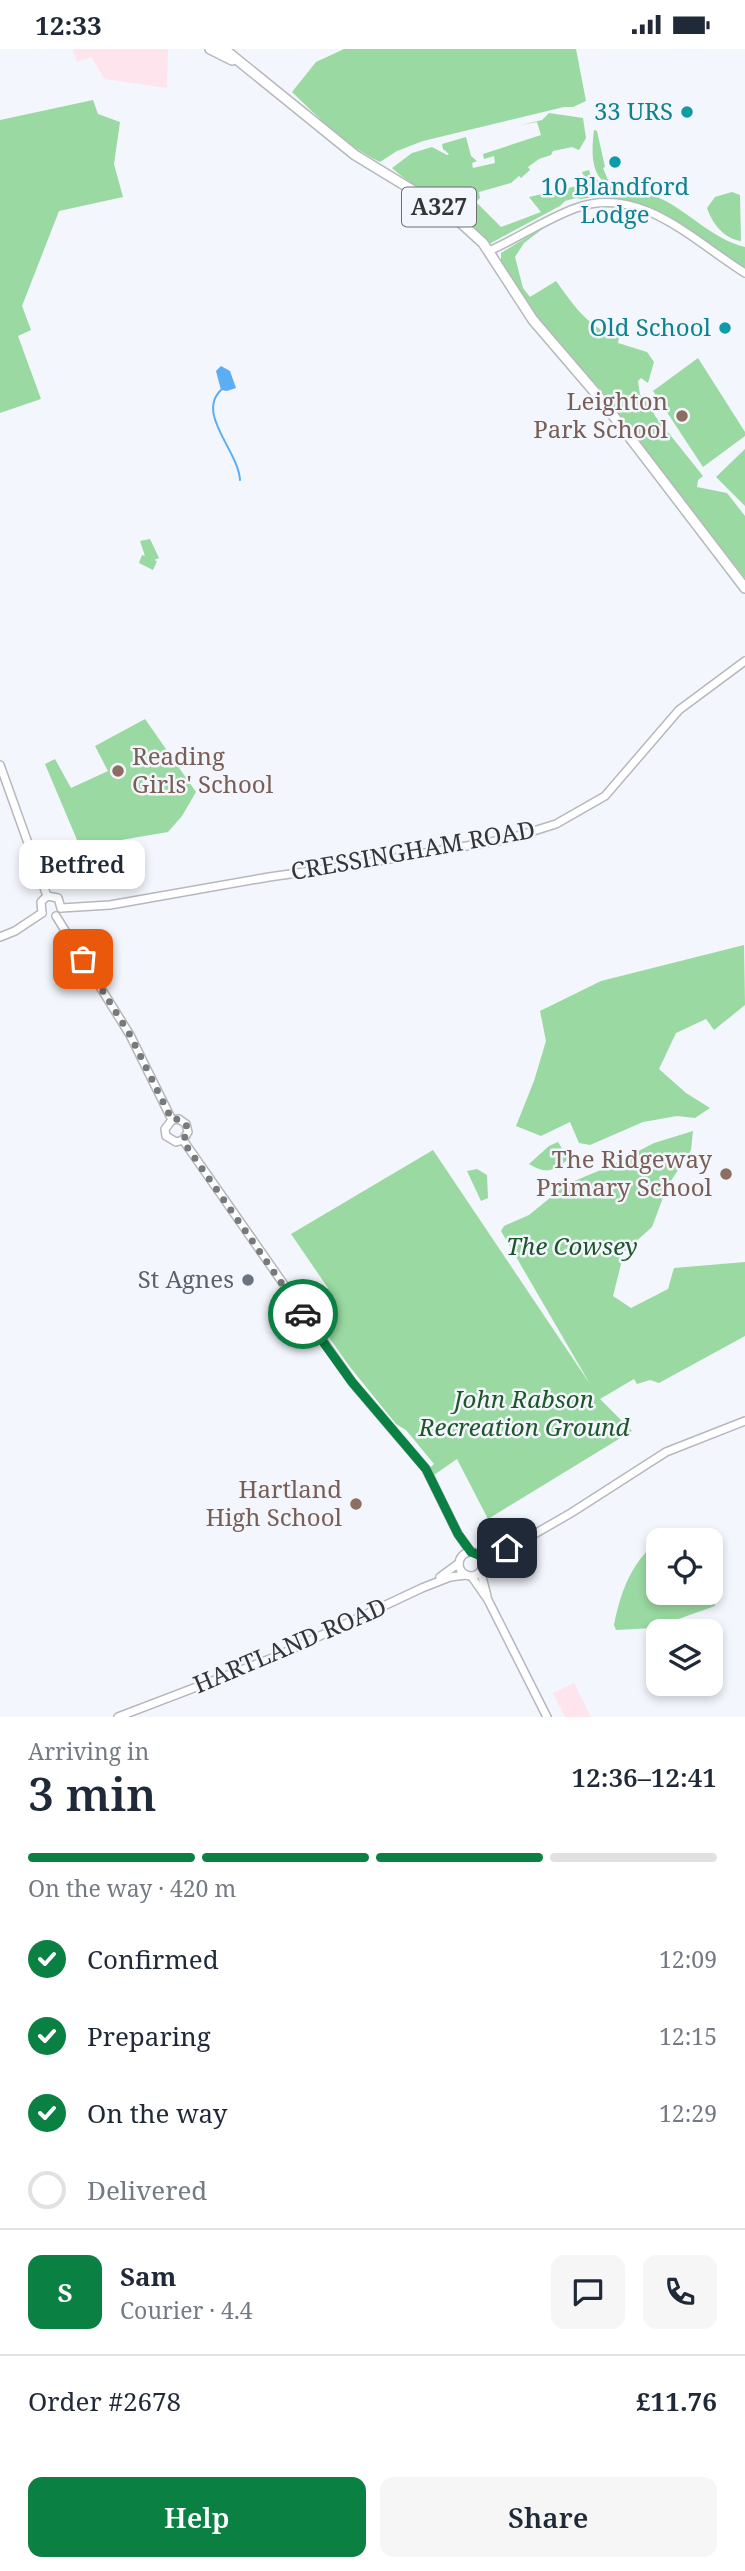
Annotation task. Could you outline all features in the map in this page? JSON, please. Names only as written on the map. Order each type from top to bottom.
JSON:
[{"type":"main road","name":"A327","points":[[210,49],[241,63]]},
{"type":"main road","name":"A327","points":[[224,49],[355,155],[450,213],[489,251],[533,320],[599,397],[745,588]]},
{"type":"street","points":[[489,251],[576,208],[596,202],[611,202],[632,205],[653,213],[745,273]]},
{"type":"street","name":"CRESSINGHAM ROAD","points":[[61,908],[110,905],[508,839],[555,824],[605,796],[679,710],[745,661]]},
{"type":"street","points":[[0,765],[47,896]]},
{"type":"street","points":[[42,913],[48,917],[55,916],[61,908],[58,898],[47,896]]},
{"type":"street","points":[[42,913],[41,902],[47,896]]},
{"type":"street","points":[[0,937],[15,931],[42,913]]},
{"type":"street","points":[[55,916],[130,1035],[172,1120]]},
{"type":"street","points":[[179,1119],[186,1124],[188,1132],[183,1140],[172,1141],[166,1136],[165,1129],[172,1120],[179,1119]]},
{"type":"street","points":[[183,1140],[352,1382],[426,1469],[458,1534],[484,1563]]},
{"type":"street","points":[[488,1600],[481,1573],[484,1563],[571,1513],[666,1452],[745,1421]]},
{"type":"street","points":[[458,1534],[461,1572],[469,1576],[488,1600],[547,1717]]},
{"type":"street","points":[[461,1560],[475,1553],[507,1548]]},
{"type":"street","name":"HARTLAND ROAD","points":[[422,1588],[461,1560]]},
{"type":"street","points":[[469,1576],[481,1573]]},
{"type":"street","name":"HARTLAND ROAD","points":[[118,1717],[239,1672],[422,1588],[450,1577],[469,1576]]},
{"type":"shaded area","points":[[73,49],[168,49],[167,88],[105,79],[91,57],[77,62]]},
{"type":"shaded area","points":[[574,1683],[591,1717],[565,1717],[553,1693]]},
{"type":"green space","points":[[344,49],[576,49],[586,101],[573,107],[423,141],[397,151],[380,162],[344,139],[292,92],[316,62]]},
{"type":"green space","points":[[93,100],[98,114],[120,122],[114,164],[123,197],[59,211],[22,306],[31,330],[18,336],[41,399],[0,413],[0,120]]},
{"type":"green space","points":[[549,113],[583,118],[586,138],[579,150],[572,147],[553,151],[551,155],[528,167],[530,170],[521,178],[519,176],[511,183],[479,192],[480,198],[476,202],[501,227],[541,212],[529,197],[581,185],[584,176],[582,172],[589,170],[592,179],[589,183],[597,180],[655,196],[678,208],[710,231],[745,247],[745,268],[664,215],[639,203],[600,196],[565,201],[489,244],[456,212],[410,183],[392,168],[412,153],[432,147],[447,155],[449,154],[442,144],[466,137],[471,156],[477,161],[472,163],[473,168],[495,163],[494,156],[484,159],[483,154],[541,135],[537,122],[521,125],[542,120]]},
{"type":"green space","points":[[594,130],[597,131],[605,167],[603,168],[610,185],[598,176],[595,169]]},
{"type":"green space","points":[[732,192],[740,195],[741,241],[729,237],[720,229],[707,208],[715,197]]},
{"type":"green space","points":[[549,224],[524,243],[515,257],[523,288],[530,297],[556,281],[578,310],[598,328],[606,332],[616,328],[620,332],[618,343],[647,352],[654,362],[648,383],[641,378],[638,381],[640,395],[650,402],[655,416],[703,476],[698,480],[697,487],[727,493],[745,516],[745,578],[601,390],[536,318],[501,261],[501,253]]},
{"type":"green space","points":[[698,358],[745,432],[745,436],[703,467],[653,391]]},
{"type":"green space","points":[[745,449],[745,506],[716,477]]},
{"type":"green space","points":[[150,539],[159,558],[154,560],[157,561],[153,570],[139,563],[142,555],[145,556],[140,541]]},
{"type":"green space","points":[[145,719],[196,792],[182,816],[168,832],[80,847],[45,764],[55,759],[71,788],[108,771],[95,746]]},
{"type":"green space","points":[[744,945],[745,1005],[714,1030],[706,1019],[676,1033],[659,1069],[686,1093],[710,1108],[695,1118],[677,1116],[643,1122],[590,1145],[579,1143],[570,1122],[541,1136],[516,1126],[546,1041],[540,1011],[601,981]]},
{"type":"green space","points":[[693,1131],[691,1150],[667,1187],[652,1227],[624,1252],[613,1296],[631,1308],[668,1289],[674,1268],[745,1262],[745,1336],[659,1383],[650,1380],[637,1384],[634,1379],[600,1399],[632,1431],[488,1519],[457,1459],[434,1475],[430,1468],[434,1464],[406,1430],[396,1424],[350,1367],[305,1304],[328,1288],[291,1234],[433,1150],[590,1384],[501,1231],[504,1226],[529,1215],[567,1184],[608,1167],[654,1143]]},
{"type":"green space","points":[[558,1142],[568,1159],[563,1163],[549,1170],[529,1164],[549,1146]]},
{"type":"green space","points":[[477,1169],[487,1175],[488,1198],[481,1201],[467,1171]]},
{"type":"green space","points":[[646,1553],[646,1605],[715,1606],[678,1619],[646,1619],[646,1628],[616,1630],[614,1625],[621,1596]]},
{"type":"water","points":[[221,366],[230,371],[236,388],[221,390],[216,371]]},
{"type":"waterway","points":[[221,390],[213,410],[215,421],[233,457],[240,480]]},
{"type":"way so far","points":[[83,959],[130,1035],[172,1120],[179,1119],[186,1124],[188,1132],[183,1140],[185,1144],[303,1314]]},
{"type":"place","name":"33 URS","points":[[687,112]]},
{"type":"place","name":"10 Blandford Lodge","points":[[615,162]]},
{"type":"place","name":"Old School","points":[[725,328]]},
{"type":"place","name":"Leighton Park School","points":[[682,416]]},
{"type":"place","name":"Reading Girls' School","points":[[118,771]]},
{"type":"place","name":"Betfred","points":[[83,959]]},
{"type":"place","name":"The Ridgeway Primary School","points":[[726,1174]]},
{"type":"place","name":"St Agnes","points":[[248,1280]]},
{"type":"place","name":"Hartland High School","points":[[356,1504]]},
{"type":"route","points":[[303,1314],[352,1382],[426,1469],[458,1534],[471,1552],[479,1555],[507,1548]]},
{"type":"park label","name":"The Cowsey","points":[[572,1247]]},
{"type":"park label","name":"John Rabson Recreation Ground","points":[[524,1414]]}]
